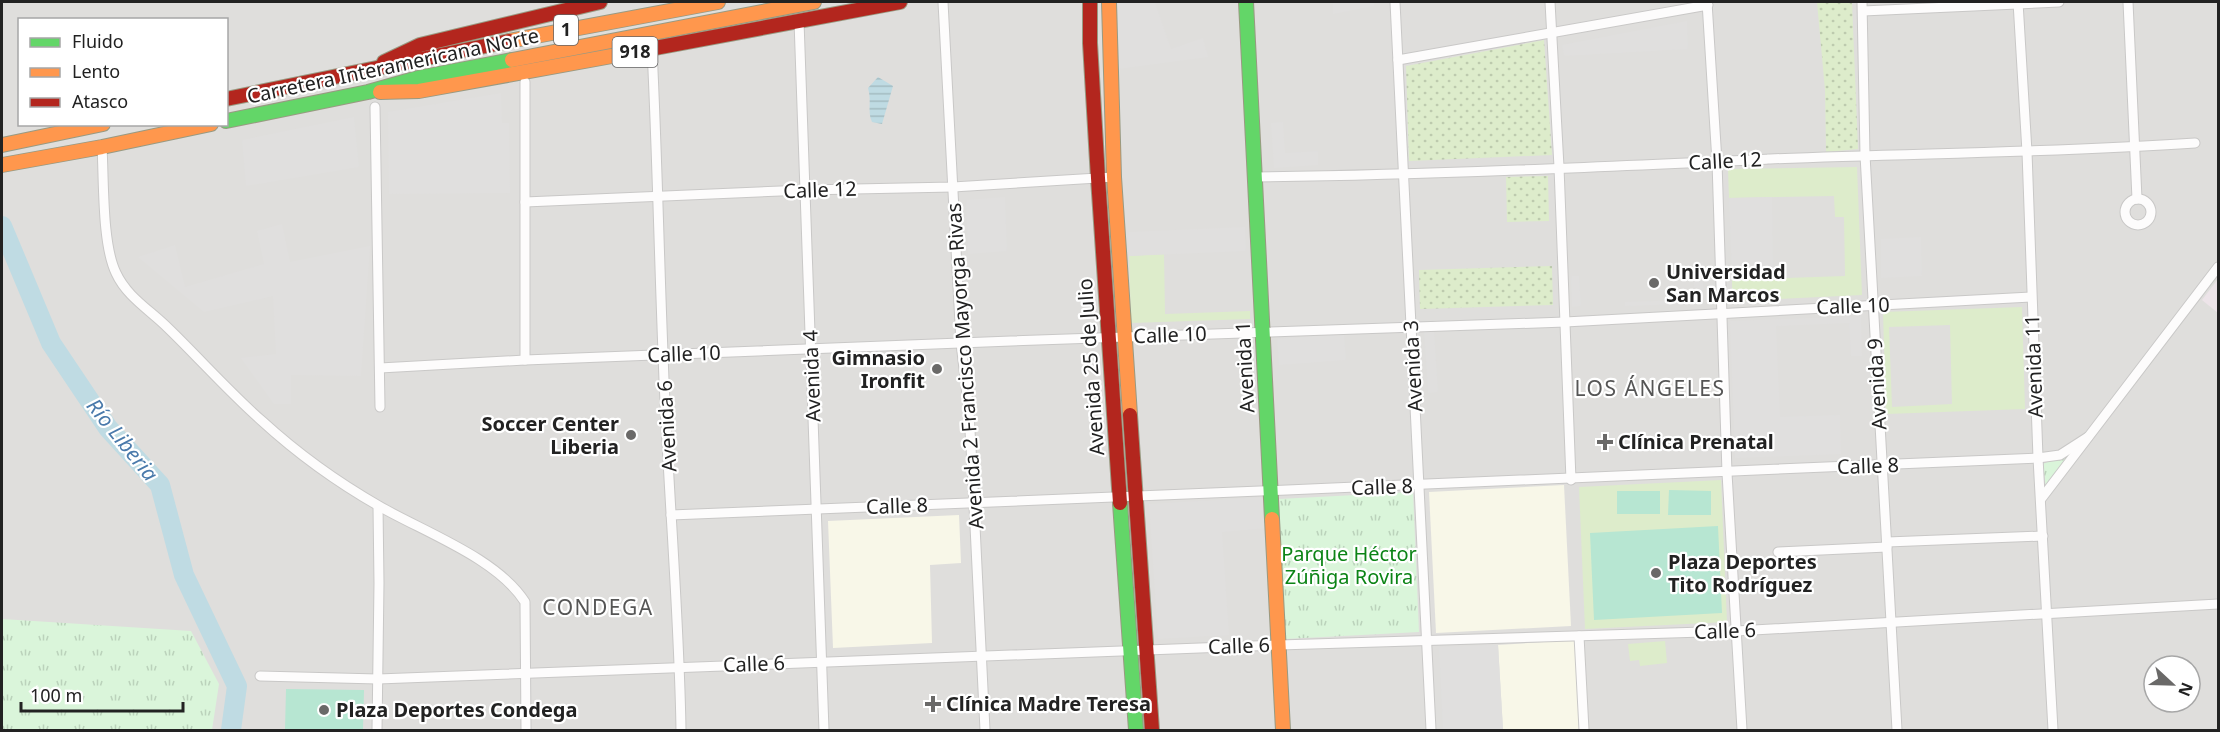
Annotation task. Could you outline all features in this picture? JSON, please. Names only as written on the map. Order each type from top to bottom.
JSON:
[{"type":"main road","name":"1","points":[[367,69],[420,45],[600,2]]},
{"type":"main road","name":"Carretera Interamericana Norte","points":[[228,99],[415,59],[718,2]]},
{"type":"main road","name":"Carretera Interamericana Norte","points":[[228,121],[369,92],[418,78],[814,2]]},
{"type":"main road","name":"918","points":[[369,92],[419,91],[900,2]]},
{"type":"main road","name":"Avenida 25 de Julio","points":[[1090,2],[1090,43],[1098,178],[1136,730]]},
{"type":"main road","name":"Avenida 25 de Julio","points":[[1108,2],[1114,177],[1152,730]]},
{"type":"main road","name":"Avenida 1","points":[[1246,2],[1283,730]]},
{"type":"main road","points":[[2,145],[93,126]]},
{"type":"main road","points":[[2,165],[202,126]]},
{"type":"street","name":"Avenida 2 Francisco Mayorga Rivas","points":[[943,2],[961,343],[969,413],[985,730]]},
{"type":"street","name":"Avenida 3","points":[[1395,2],[1431,730]]},
{"type":"street","points":[[1550,2],[1571,480]]},
{"type":"street","points":[[1862,6],[2059,2]]},
{"type":"street","points":[[2128,2],[2137,199]]},
{"type":"street","points":[[1398,60],[1708,3],[1717,162],[1727,473],[1742,730]]},
{"type":"street","name":"Avenida 11","points":[[2018,3],[2027,152],[2038,458],[2053,730]]},
{"type":"street","name":"Avenida 9","points":[[1862,6],[1865,155],[1897,730]]},
{"type":"street","name":"Avenida 4","points":[[799,21],[824,730]]},
{"type":"street","name":"Avenida 6","points":[[652,49],[663,354],[680,667],[681,730]]},
{"type":"street","points":[[525,82],[525,360]]},
{"type":"street","points":[[375,107],[380,407]]},
{"type":"street","name":"Calle 12","points":[[1255,177],[1403,175],[1865,155],[2027,152],[2195,143]]},
{"type":"street","points":[[102,147],[108,253],[116,274],[134,298],[167,327],[262,422],[314,464],[378,506],[469,554],[516,589],[525,602],[526,730]]},
{"type":"street","name":"Calle 12","points":[[525,202],[805,190],[953,187],[1114,177]]},
{"type":"street","points":[[2041,499],[2218,267]]},
{"type":"street","name":"Calle 10","points":[[380,368],[663,354],[1125,336],[1565,322],[2031,297]]},
{"type":"street","name":"Calle 8","points":[[671,515],[1120,495],[1271,492],[1571,480],[2038,458],[2060,455],[2088,437]]},
{"type":"street","points":[[377,730],[378,506]]},
{"type":"street","points":[[1778,552],[2043,536]]},
{"type":"street","name":"Calle 6","points":[[260,676],[378,679],[1279,645],[1736,631],[2218,604]]},
{"type":"street","points":[[1579,636],[1584,730]]},
{"type":"shaded area","points":[[2,2],[2218,2],[2218,730],[2,730]]},
{"type":"shaded area","points":[[1113,2],[1155,2],[1171,49],[1203,38],[1208,57],[1118,69]]},
{"type":"shaded area","points":[[1333,2],[1374,2],[1374,6],[1333,14]]},
{"type":"shaded area","points":[[1687,21],[1688,49],[1564,56],[1562,45]]},
{"type":"shaded area","points":[[501,93],[502,123],[509,123],[510,193],[389,194],[388,112]]},
{"type":"shaded area","points":[[354,117],[359,167],[246,186],[242,140]]},
{"type":"shaded area","points":[[1283,122],[1285,153],[1318,151],[1318,165],[1274,168],[1271,123]]},
{"type":"shaded area","points":[[1005,197],[1007,251],[968,254],[966,200]]},
{"type":"shaded area","points":[[1772,197],[1773,278],[1732,280],[1729,198]]},
{"type":"shaded area","points":[[282,224],[290,262],[370,246],[361,376],[291,375],[291,404],[274,404],[241,358],[276,354],[273,296],[204,312],[138,257],[175,245],[185,287],[264,264],[257,231]]},
{"type":"shaded area","points":[[1245,227],[1246,251],[1129,256],[1128,232]]},
{"type":"shaded area","points":[[1921,237],[1922,276],[1881,278],[1881,239]]},
{"type":"shaded area","points":[[1693,262],[1703,262],[1703,296],[1697,296],[1697,287],[1694,287]]},
{"type":"shaded area","points":[[1571,276],[1579,276],[1581,306],[1572,307]]},
{"type":"shaded area","points":[[2218,279],[2218,313],[2202,300]]},
{"type":"shaded area","points":[[1685,300],[1685,304],[1625,306],[1625,302]]},
{"type":"shaded area","points":[[1861,316],[1862,356],[1851,356],[1849,323],[1776,326],[1780,417],[1840,415],[1841,454],[1735,458],[1730,321]]},
{"type":"shaded area","points":[[1434,329],[1438,392],[1428,393],[1424,330]]},
{"type":"shaded area","points":[[1344,334],[1346,360],[1279,365],[1277,339]]},
{"type":"shaded area","points":[[1564,485],[1571,626],[1436,633],[1429,492]]},
{"type":"shaded area","points":[[1267,497],[1268,528],[1222,532],[1229,635],[1158,639],[1149,504]]},
{"type":"shaded area","points":[[959,515],[961,563],[930,565],[932,643],[833,648],[828,521]]},
{"type":"shaded area","points":[[1575,640],[1579,730],[1503,730],[1498,645]]},
{"type":"shaded area","points":[[1498,645],[1503,730],[1443,730],[1439,647]]},
{"type":"green space","points":[[1817,2],[1852,2],[1858,149],[1826,152],[1825,90]]},
{"type":"green space","points":[[1544,40],[1552,155],[1409,161],[1406,66]]},
{"type":"green space","points":[[1857,167],[1862,295],[1732,301],[1732,280],[1845,276],[1844,217],[1835,217],[1834,196],[1729,198],[1728,169]]},
{"type":"green space","points":[[1548,176],[1549,221],[1507,222],[1506,177]]},
{"type":"green space","points":[[1164,254],[1165,314],[1250,311],[1250,319],[1131,323],[1129,256]]},
{"type":"green space","points":[[1552,266],[1553,305],[1420,309],[1419,270]]},
{"type":"green space","points":[[2022,307],[2025,409],[1886,414],[1883,312]],"holes":[[[1950,325],[1952,404],[1892,407],[1889,327]]]},
{"type":"green space","points":[[2074,451],[2046,488],[2043,464]]},
{"type":"green space","points":[[1721,480],[1727,622],[1585,629],[1579,487]]},
{"type":"green space","points":[[1669,490],[1711,491],[1711,515],[1668,515]]},
{"type":"green space","points":[[1617,491],[1660,491],[1660,514],[1617,514]]},
{"type":"green space","name":"Parque Héctor Zúñiga Rovira","points":[[1413,492],[1419,632],[1285,639],[1279,499]]},
{"type":"green space","name":"Plaza Deportes Tito Rodríguez","points":[[1718,526],[1722,613],[1594,620],[1590,533]]},
{"type":"green space","points":[[2,619],[191,631],[219,684],[212,730],[2,730]]},
{"type":"green space","points":[[1665,641],[1667,663],[1640,666],[1639,660],[1630,661],[1628,644]]},
{"type":"green space","name":"Plaza Deportes Condega","points":[[286,689],[364,690],[363,730],[285,730]]},
{"type":"water","points":[[878,77],[893,86],[882,124],[872,122],[870,114],[868,88]]},
{"type":"waterway","name":"Río Liberia","points":[[2,226],[51,343],[108,428],[160,485],[184,575],[237,686],[231,730]]},
{"type":"traffic: fast","points":[[1246,2],[1272,519]]},
{"type":"traffic: fast","points":[[228,121],[368,92],[418,78],[512,60]]},
{"type":"traffic: fast","points":[[1120,503],[1136,730]]},
{"type":"traffic: slow","points":[[509,41],[718,2]]},
{"type":"traffic: slow","points":[[512,60],[814,2]]},
{"type":"traffic: slow","points":[[1109,2],[1114,177],[1130,415]]},
{"type":"traffic: slow","points":[[380,92],[419,91],[623,54]]},
{"type":"traffic: slow","points":[[2,145],[93,126]]},
{"type":"traffic: slow","points":[[2,165],[202,126]]},
{"type":"traffic: slow","points":[[1272,519],[1283,730]]},
{"type":"traffic: jam","points":[[384,62],[420,45],[600,2]]},
{"type":"traffic: jam","points":[[623,54],[900,2]]},
{"type":"traffic: jam","points":[[1090,2],[1090,43],[1098,178],[1120,503]]},
{"type":"traffic: jam","points":[[228,99],[509,41]]},
{"type":"traffic: jam","points":[[1130,415],[1152,730]]},
{"type":"place","name":"Universidad San Marcos","points":[[1654,283]]},
{"type":"place","name":"Gimnasio Ironfit","points":[[937,369]]},
{"type":"place","name":"Soccer Center Liberia","points":[[631,435]]},
{"type":"place","name":"Clínica Prenatal","points":[[1605,442]]},
{"type":"place","name":"Plaza Deportes Tito Rodríguez","points":[[1656,573]]},
{"type":"place","name":"Clínica Madre Teresa","points":[[933,704]]},
{"type":"place","name":"Plaza Deportes Condega","points":[[324,710]]},
{"type":"district","name":"LOS ÁNGELES","points":[[1650,389]]},
{"type":"district","name":"CONDEGA","points":[[598,608]]}]
